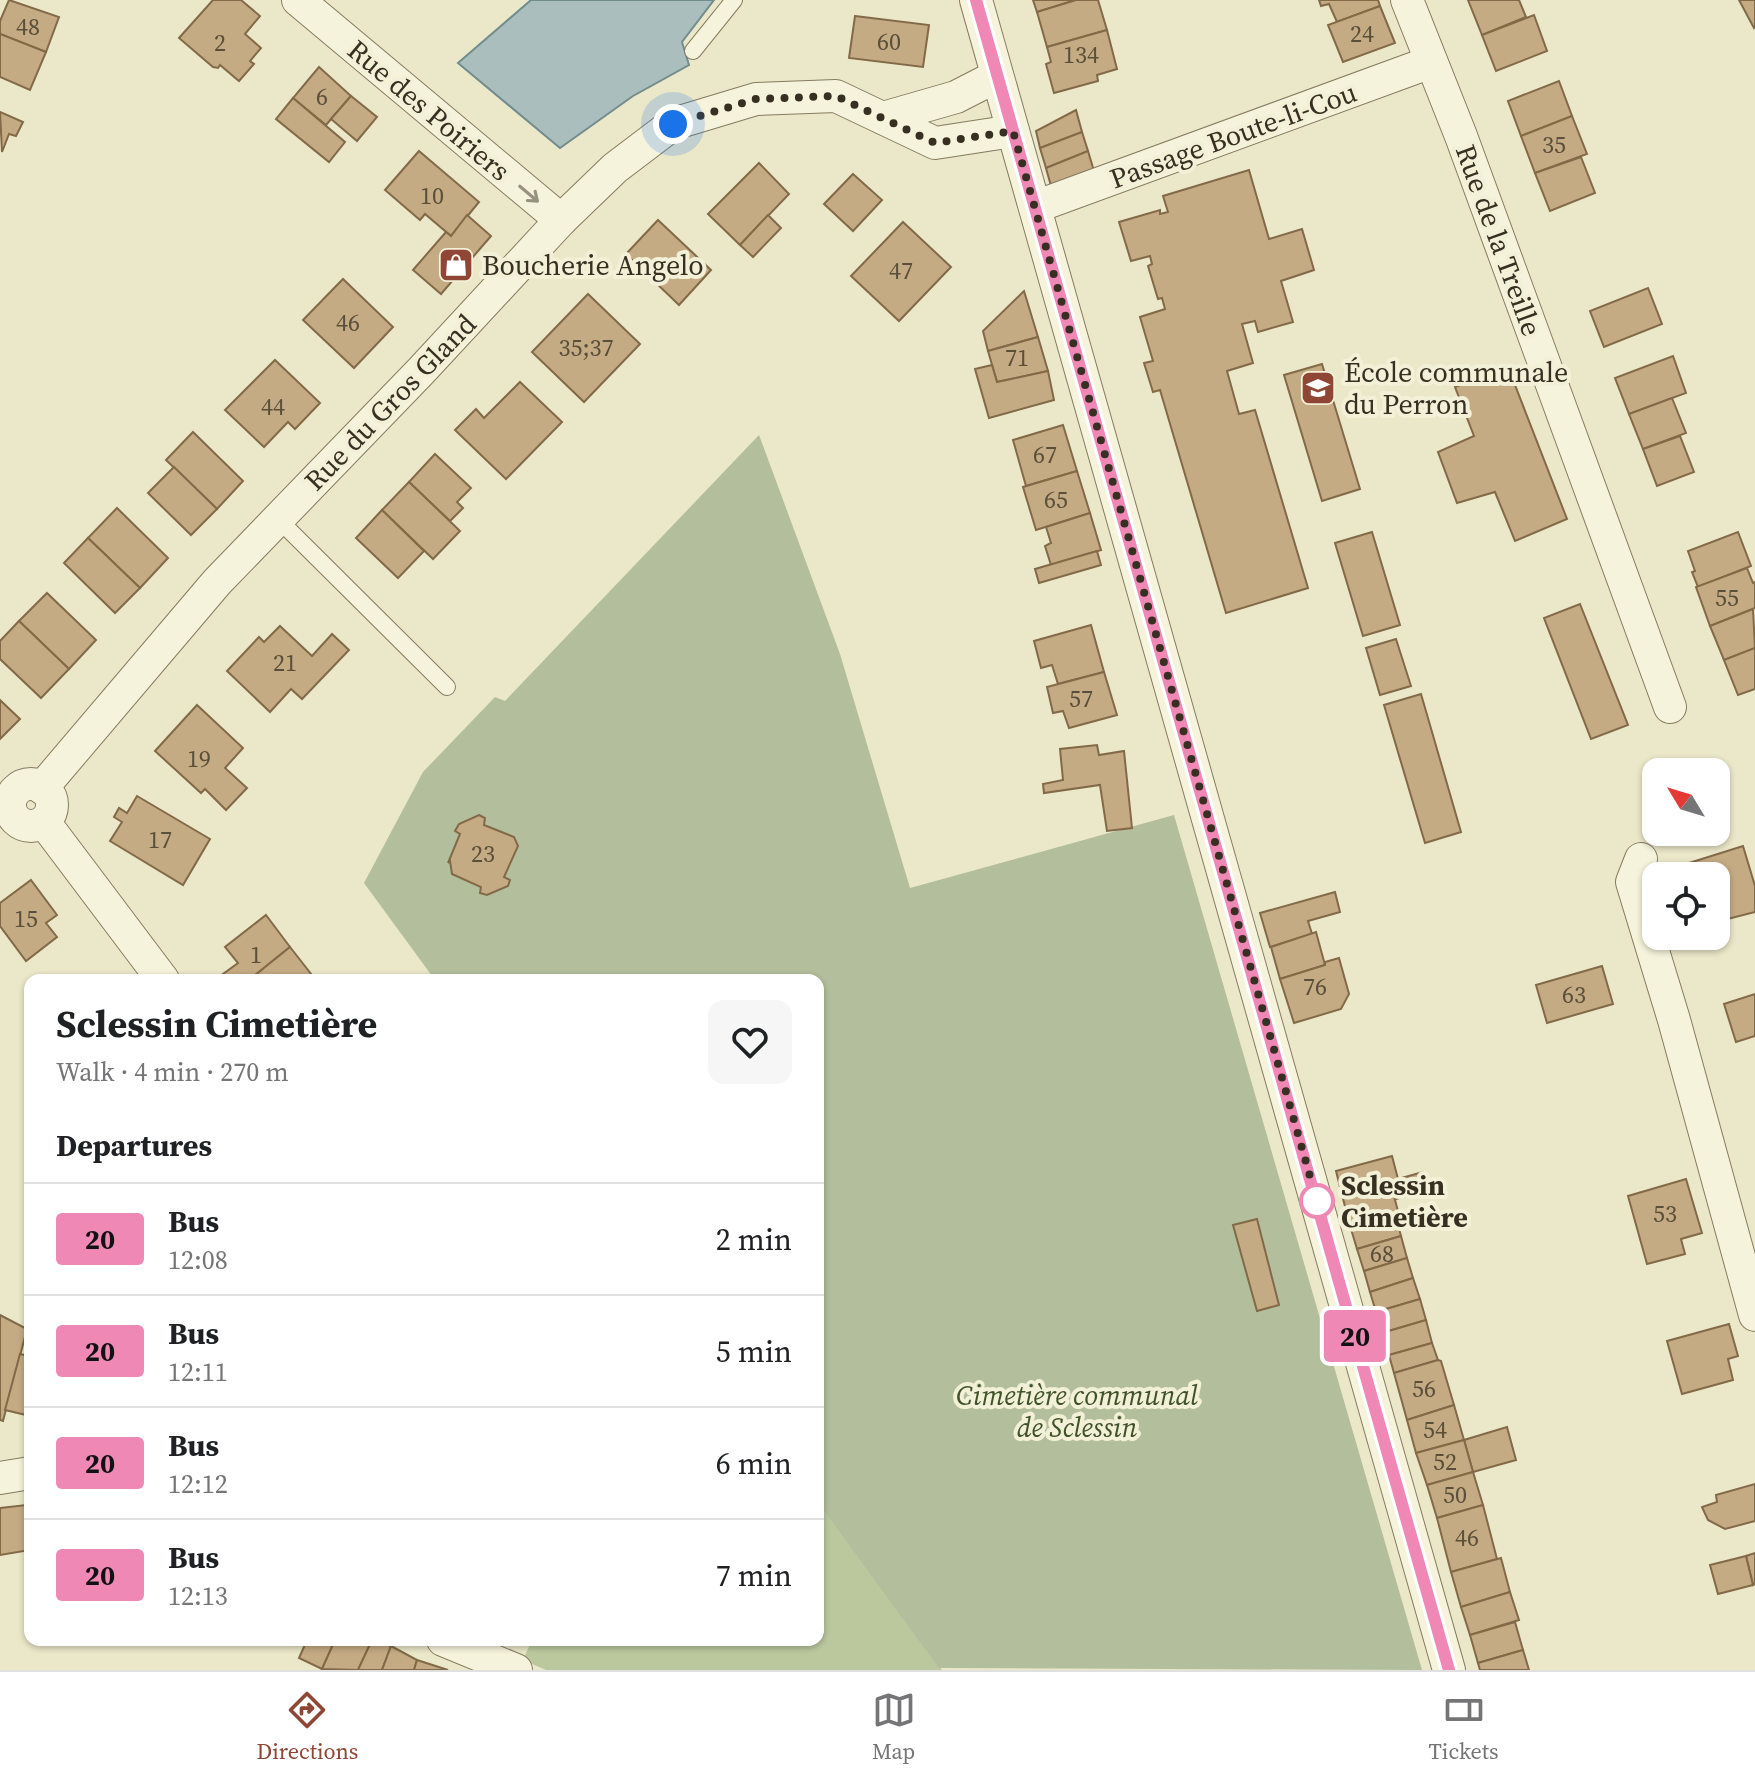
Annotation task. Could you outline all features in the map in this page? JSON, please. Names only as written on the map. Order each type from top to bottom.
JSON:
[{"type":"street","name":"Rue des Poiriers","points":[[298,0],[561,220]]},
{"type":"street","points":[[976,0],[1449,1670]]},
{"type":"street","name":"Rue de la Treille","points":[[1407,0],[1461,136],[1670,707]]},
{"type":"street","name":"Passage Boute-li-Cou","points":[[1035,207],[1431,62]]},
{"type":"street","points":[[883,118],[956,97],[997,76]]},
{"type":"street","name":"Rue du Gros Gland","points":[[19,825],[52,807],[50,797],[42,788],[217,582],[561,220],[615,168],[673,124],[756,99],[836,96],[935,143],[1013,131]]},
{"type":"street","points":[[19,825],[89,879],[159,974]]},
{"type":"street","points":[[1641,859],[1632,882],[1674,1020],[1755,1315]]},
{"type":"street","points":[[0,1478],[24,1474]]},
{"type":"street","points":[[458,1646],[516,1670]]},
{"type":"lane","points":[[693,51],[734,0]]},
{"type":"lane","points":[[278,519],[447,687]]},
{"type":"green space","name":"Cimetière communal de Sclessin","points":[[759,435],[840,654],[910,888],[1174,815],[1422,1670],[939,1668],[824,1511],[824,974],[431,974],[364,883],[423,772],[495,697],[505,701]]},
{"type":"green space","points":[[824,1511],[942,1670],[546,1670],[523,1660],[529,1646],[824,1646]]},
{"type":"shaded area","points":[[531,0],[714,0],[682,42],[689,65],[633,96],[560,148],[458,63]]},
{"type":"building","points":[[9,0],[59,17],[46,52],[0,34],[0,21]]},
{"type":"building","points":[[213,0],[241,0],[260,16],[245,34],[261,48],[250,61],[254,64],[239,81],[220,65],[213,67],[179,38]]},
{"type":"building","points":[[1033,0],[1076,0],[1037,12]]},
{"type":"building","points":[[1076,0],[1098,0],[1107,30],[1047,47],[1037,12]]},
{"type":"building","points":[[1319,0],[1378,0],[1380,6],[1337,22],[1329,4],[1321,6]]},
{"type":"building","points":[[1468,0],[1519,0],[1526,17],[1482,35]]},
{"type":"building","points":[[1739,0],[1755,0],[1754,28]]},
{"type":"building","points":[[1380,6],[1395,43],[1343,62],[1328,25]]},
{"type":"building","points":[[1534,15],[1547,51],[1496,71],[1482,35]]},
{"type":"building","points":[[855,16],[929,25],[923,67],[849,58]]},
{"type":"building","points":[[1107,30],[1117,69],[1097,75],[1098,81],[1054,93],[1046,64],[1051,62],[1047,47]]},
{"type":"building","points":[[0,34],[46,52],[30,90],[0,77]]},
{"type":"building","points":[[319,67],[351,96],[326,125],[293,98]]},
{"type":"building","points":[[1559,81],[1572,116],[1521,136],[1508,101]]},
{"type":"building","points":[[351,96],[377,117],[357,141],[331,119]]},
{"type":"building","points":[[293,98],[345,142],[329,162],[276,119]]},
{"type":"building","points":[[1076,110],[1082,132],[1040,148],[1036,131]]},
{"type":"building","points":[[0,112],[23,122],[16,136],[9,134],[2,152]]},
{"type":"building","points":[[1572,116],[1587,154],[1535,173],[1521,136]]},
{"type":"building","points":[[1082,132],[1088,151],[1046,168],[1040,148]]},
{"type":"building","points":[[419,151],[479,202],[451,236],[425,214],[420,220],[385,190]]},
{"type":"building","points":[[1088,151],[1094,171],[1051,186],[1046,168]]},
{"type":"building","points":[[1581,157],[1595,193],[1550,211],[1535,173]]},
{"type":"building","points":[[759,163],[789,194],[740,245],[708,214]]},
{"type":"building","points":[[1249,170],[1269,239],[1302,229],[1314,270],[1281,281],[1293,322],[1258,332],[1255,321],[1242,324],[1253,363],[1227,371],[1239,414],[1255,410],[1308,588],[1226,613],[1160,390],[1153,392],[1144,363],[1153,361],[1140,317],[1165,309],[1162,298],[1158,299],[1148,266],[1152,264],[1150,256],[1131,261],[1119,222],[1160,210],[1160,214],[1168,212],[1163,196]]},
{"type":"building","points":[[853,174],[882,200],[853,231],[824,204]]},
{"type":"building","points":[[467,215],[491,236],[441,294],[413,270],[446,232],[451,236]]},
{"type":"building","points":[[768,215],[781,228],[753,257],[740,245]]},
{"type":"building","points":[[658,220],[711,270],[679,305],[626,254]]},
{"type":"building","points":[[903,222],[951,267],[899,321],[851,276]]},
{"type":"building","points":[[343,279],[393,327],[354,368],[303,320]]},
{"type":"building","points":[[1648,288],[1662,324],[1604,347],[1590,311]]},
{"type":"building","points":[[1024,291],[1038,337],[988,351],[983,331]]},
{"type":"building","points":[[588,294],[640,344],[584,402],[532,352]]},
{"type":"building","points":[[1038,337],[1048,371],[997,382],[988,351]]},
{"type":"building","points":[[1673,356],[1686,393],[1629,414],[1615,378]]},
{"type":"building","points":[[275,360],[320,403],[295,429],[288,422],[264,447],[225,410]]},
{"type":"building","points":[[1322,364],[1360,489],[1322,501],[1284,375]]},
{"type":"building","points":[[992,365],[997,382],[1048,371],[1054,400],[989,418],[975,369]]},
{"type":"building","points":[[1508,367],[1567,519],[1515,541],[1495,492],[1457,503],[1438,452],[1474,436],[1455,387]]},
{"type":"building","points":[[520,382],[562,422],[506,479],[455,430],[476,409],[484,418]]},
{"type":"building","points":[[1672,398],[1686,433],[1643,449],[1629,414]]},
{"type":"building","points":[[1063,425],[1077,471],[1026,486],[1013,440]]},
{"type":"building","points":[[193,432],[243,481],[217,509],[166,460]]},
{"type":"building","points":[[1680,436],[1694,472],[1657,486],[1643,449]]},
{"type":"building","points":[[435,454],[471,488],[457,502],[463,508],[450,521],[409,482]]},
{"type":"building","points":[[174,467],[217,509],[191,535],[148,493]]},
{"type":"building","points":[[1077,471],[1090,513],[1036,530],[1023,487]]},
{"type":"building","points":[[409,482],[460,531],[433,559],[382,510]]},
{"type":"building","points":[[117,508],[168,558],[140,588],[88,538]]},
{"type":"building","points":[[382,510],[424,551],[398,578],[356,538]]},
{"type":"building","points":[[1090,513],[1101,550],[1051,565],[1045,546],[1051,543],[1046,527]]},
{"type":"building","points":[[1372,532],[1400,625],[1363,636],[1335,543]]},
{"type":"building","points":[[1738,532],[1751,566],[1698,587],[1688,551]]},
{"type":"building","points":[[88,538],[140,588],[115,613],[64,563]]},
{"type":"building","points":[[1097,551],[1101,565],[1039,583],[1035,569]]},
{"type":"building","points":[[1747,568],[1755,582],[1755,608],[1710,626],[1696,587]]},
{"type":"building","points":[[47,593],[96,640],[69,669],[19,621]]},
{"type":"building","points":[[1580,604],[1628,725],[1591,739],[1544,618]]},
{"type":"building","points":[[1753,609],[1755,648],[1724,660],[1710,626]]},
{"type":"building","points":[[19,621],[69,669],[41,698],[0,659],[0,641]]},
{"type":"building","points":[[1091,625],[1104,672],[1058,684],[1052,665],[1041,668],[1034,641]]},
{"type":"building","points":[[280,626],[312,656],[332,634],[349,650],[302,699],[291,689],[270,712],[227,671],[259,637],[264,642]]},
{"type":"building","points":[[1396,639],[1411,686],[1380,695],[1366,648]]},
{"type":"building","points":[[1755,648],[1755,689],[1738,695],[1724,660]]},
{"type":"building","points":[[1104,672],[1117,715],[1069,728],[1063,711],[1053,713],[1047,687]]},
{"type":"building","points":[[1421,694],[1461,832],[1425,843],[1384,705]]},
{"type":"building","points":[[0,700],[20,719],[0,739]]},
{"type":"building","points":[[197,705],[243,748],[225,768],[247,788],[226,810],[205,789],[201,793],[155,751]]},
{"type":"building","points":[[1097,745],[1099,755],[1124,751],[1132,828],[1107,831],[1100,785],[1044,793],[1043,784],[1063,780],[1060,749]]},
{"type":"building","points":[[137,796],[210,839],[183,885],[110,841],[122,822],[114,817],[119,808],[127,813]]},
{"type":"building","points":[[479,815],[485,818],[484,825],[514,837],[518,846],[504,877],[510,880],[508,886],[487,895],[480,893],[481,887],[452,874],[450,861],[448,863],[460,834],[455,831],[459,824]]},
{"type":"building","points":[[1743,846],[1755,886],[1755,912],[1730,918],[1730,862],[1692,862]]},
{"type":"building","points":[[31,880],[57,915],[46,923],[57,937],[26,961],[0,926],[0,903]]},
{"type":"building","points":[[1335,892],[1340,912],[1308,921],[1312,934],[1270,947],[1260,913]]},
{"type":"building","points":[[266,915],[290,947],[256,974],[223,974],[238,963],[225,947]]},
{"type":"building","points":[[1316,932],[1325,965],[1280,979],[1271,947]]},
{"type":"building","points":[[290,947],[311,974],[256,974]]},
{"type":"building","points":[[1339,958],[1349,994],[1341,1009],[1294,1023],[1280,979]]},
{"type":"building","points":[[1602,966],[1613,1004],[1547,1023],[1536,985]]},
{"type":"building","points":[[1755,994],[1755,1036],[1736,1042],[1724,1004]]},
{"type":"building","points":[[1392,1156],[1398,1179],[1423,1172],[1429,1189],[1396,1199],[1390,1181],[1342,1195],[1336,1171]]},
{"type":"building","points":[[1686,1179],[1702,1233],[1681,1239],[1685,1254],[1647,1264],[1628,1196]]},
{"type":"building","points":[[1390,1181],[1399,1215],[1351,1229],[1342,1195]]},
{"type":"building","points":[[1396,1217],[1401,1236],[1357,1249],[1351,1229]]},
{"type":"building","points":[[1257,1219],[1279,1305],[1257,1311],[1233,1225]]},
{"type":"building","points":[[1401,1236],[1407,1258],[1364,1271],[1357,1249]]},
{"type":"building","points":[[1407,1258],[1413,1278],[1370,1292],[1364,1271]]},
{"type":"building","points":[[1413,1278],[1420,1299],[1376,1312],[1370,1292]]},
{"type":"building","points":[[1420,1299],[1426,1320],[1382,1333],[1376,1312]]},
{"type":"building","points":[[0,1315],[24,1327],[24,1340],[3,1421],[0,1420]]},
{"type":"building","points":[[1426,1320],[1432,1343],[1389,1355],[1382,1333]]},
{"type":"building","points":[[1729,1324],[1738,1356],[1728,1359],[1733,1380],[1682,1394],[1667,1341]]},
{"type":"building","points":[[1432,1343],[1438,1360],[1394,1373],[1389,1355]]},
{"type":"building","points":[[20,1354],[24,1355],[24,1415],[5,1410]]},
{"type":"building","points":[[1441,1361],[1454,1405],[1407,1420],[1394,1373]]},
{"type":"building","points":[[1454,1405],[1464,1440],[1416,1453],[1407,1420]]},
{"type":"building","points":[[1507,1427],[1516,1460],[1473,1472],[1464,1440]]},
{"type":"building","points":[[1464,1440],[1473,1472],[1427,1485],[1416,1453]]},
{"type":"building","points":[[1473,1472],[1483,1505],[1437,1518],[1427,1485]]},
{"type":"building","points":[[1755,1484],[1755,1521],[1725,1529],[1708,1520],[1702,1507],[1717,1502],[1716,1495]]},
{"type":"building","points":[[24,1505],[24,1551],[0,1555],[0,1508]]},
{"type":"building","points":[[1483,1505],[1497,1559],[1451,1572],[1437,1518]]},
{"type":"building","points":[[1755,1553],[1755,1584],[1753,1585],[1746,1556]]},
{"type":"building","points":[[1746,1556],[1753,1585],[1718,1594],[1710,1565]]},
{"type":"building","points":[[1501,1558],[1510,1592],[1461,1607],[1451,1572]]},
{"type":"building","points":[[1510,1592],[1519,1620],[1470,1635],[1461,1607]]},
{"type":"building","points":[[1515,1622],[1523,1650],[1478,1663],[1470,1635]]},
{"type":"building","points":[[304,1646],[332,1646],[322,1669],[299,1658]]},
{"type":"building","points":[[332,1646],[369,1646],[358,1670],[322,1669]]},
{"type":"building","points":[[369,1646],[391,1646],[382,1670],[358,1670]]},
{"type":"building","points":[[391,1646],[417,1660],[414,1670],[382,1670]]},
{"type":"building","points":[[1523,1650],[1529,1670],[1480,1670],[1478,1663]]},
{"type":"building","points":[[417,1660],[448,1670],[414,1670]]},
{"type":"bus line","name":"20","points":[[976,0],[1449,1670]]},
{"type":"place","name":"Boucherie Angelo","points":[[456,265]]},
{"type":"place","name":"École communale du Perron","points":[[1318,388]]},
{"type":"place","name":"Sclessin Cimetière","points":[[1317,1201]]},
{"type":"route","points":[[673,124],[756,99],[836,96],[935,143],[1013,131],[1317,1201]]}]
